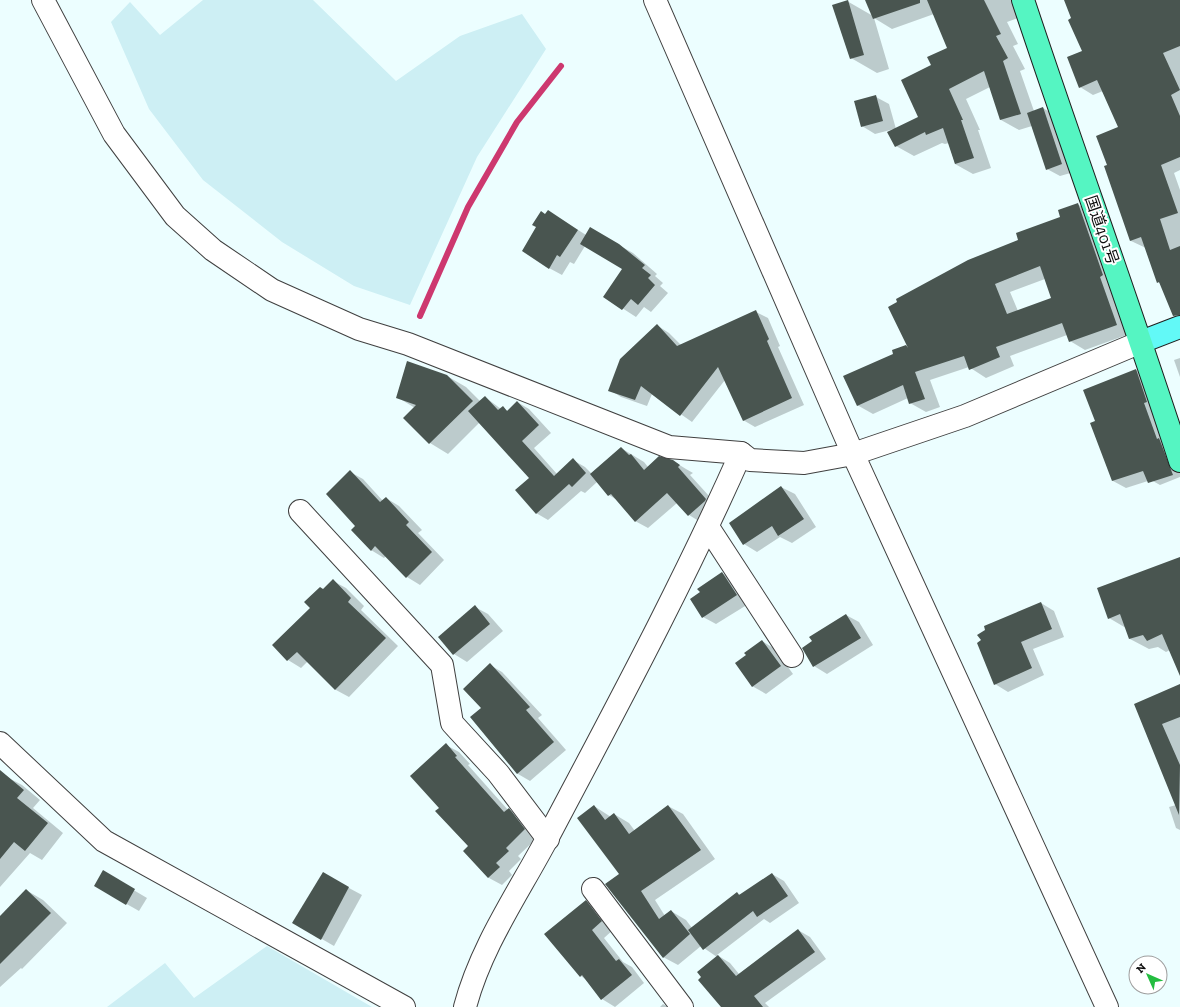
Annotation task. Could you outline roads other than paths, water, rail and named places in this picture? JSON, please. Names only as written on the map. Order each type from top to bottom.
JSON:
[{"type":"highway","name":"国道401号","points":[[1023,0],[1141,342],[1180,461]]},
{"type":"main road","points":[[1141,342],[1180,327]]},
{"type":"street","points":[[43,0],[114,134],[175,216],[213,250],[272,290],[359,329],[408,344],[669,446],[741,453],[750,460],[804,463],[852,454],[965,416],[1141,342]]},
{"type":"street","points":[[655,0],[852,454],[1107,1007]]},
{"type":"street","points":[[465,1007],[469,993],[495,932],[548,839],[708,527],[741,453]]},
{"type":"street","points":[[300,511],[442,665],[452,723],[498,773],[548,839]]},
{"type":"street","points":[[708,527],[792,656]]},
{"type":"street","points":[[0,743],[104,841],[404,1007]]},
{"type":"street","points":[[593,889],[682,1007]]},
{"type":"waterway","points":[[420,316],[468,207],[517,122],[561,66]]}]
